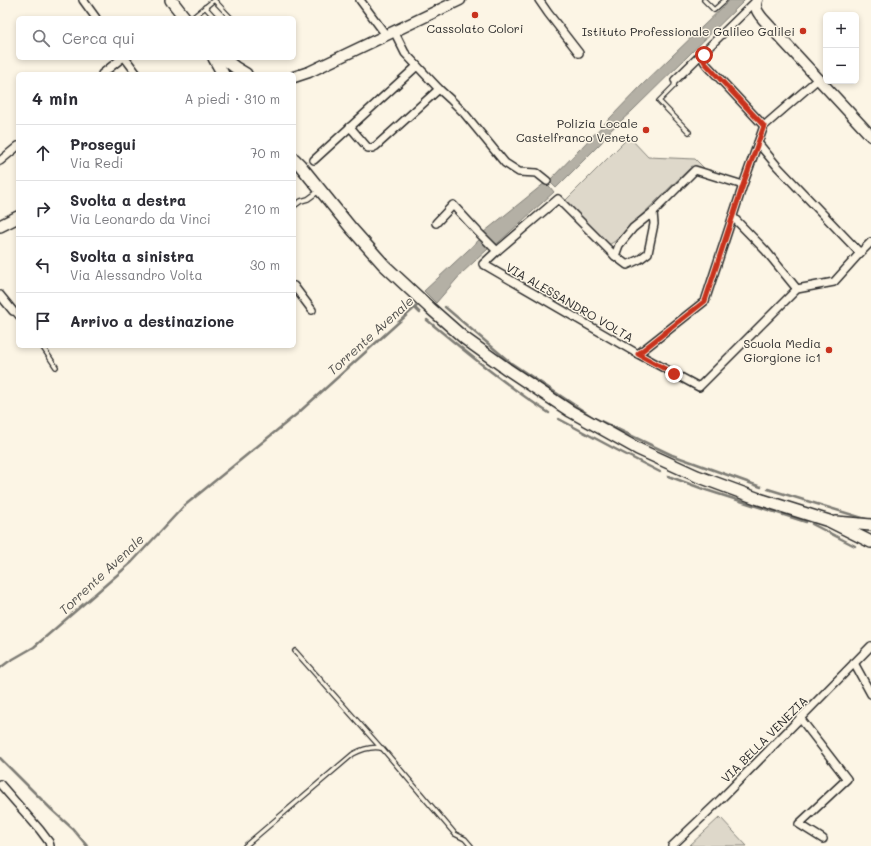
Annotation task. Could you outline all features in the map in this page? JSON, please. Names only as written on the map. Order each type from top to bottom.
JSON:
[{"type":"main road","points":[[171,0],[183,16]]},
{"type":"main road","points":[[215,60],[222,72]]},
{"type":"main road","points":[[226,60],[243,72]]},
{"type":"main road","points":[[297,162],[367,247],[430,308],[464,338],[570,411],[638,449],[697,476],[759,499],[829,521],[871,542]]},
{"type":"main road","points":[[0,226],[16,218]]},
{"type":"main road","points":[[829,521],[871,525]]},
{"type":"street","points":[[83,0],[95,16]]},
{"type":"street","points":[[360,0],[382,31],[389,34],[438,89],[464,113],[505,163],[519,172],[537,174],[547,181]]},
{"type":"street","points":[[296,76],[309,72],[460,0]]},
{"type":"street","points":[[539,0],[579,52]]},
{"type":"street","points":[[675,80],[756,0]]},
{"type":"street","points":[[756,0],[756,6],[759,13],[871,136]]},
{"type":"street","points":[[705,51],[704,61],[706,64],[764,126]]},
{"type":"street","points":[[104,72],[120,60]]},
{"type":"street","points":[[126,60],[136,72]]},
{"type":"street","points":[[314,160],[417,66]]},
{"type":"street","points":[[296,82],[309,72]]},
{"type":"street","points":[[638,354],[705,301],[764,126],[818,79]]},
{"type":"street","points":[[350,127],[368,148],[372,148],[438,89]]},
{"type":"street","points":[[758,143],[777,166],[860,253]]},
{"type":"street","points":[[0,161],[16,148]]},
{"type":"street","points":[[653,212],[654,224],[648,253],[640,259],[627,265],[615,256],[619,245],[633,228],[653,212],[695,170],[743,185]]},
{"type":"street","name":"VIA ALESSANDRO VOLTA","points":[[615,256],[558,199],[494,248],[483,264],[698,387],[797,289]]},
{"type":"street","points":[[436,223],[453,205],[494,248]]},
{"type":"street","points":[[733,217],[766,251],[797,289],[834,282],[871,242]]},
{"type":"street","points":[[296,289],[312,310]]},
{"type":"street","points":[[0,295],[13,311]]},
{"type":"street","name":"VIA BELLA VENEZIA","points":[[672,846],[717,803],[871,646]]},
{"type":"street","points":[[854,663],[871,694]]},
{"type":"street","points":[[800,718],[846,779],[799,824],[823,839]]},
{"type":"street","points":[[0,784],[40,830],[50,846]]},
{"type":"lane","points":[[194,16],[214,0],[229,16]]},
{"type":"lane","points":[[704,0],[714,10],[725,0]]},
{"type":"lane","points":[[205,7],[213,16]]},
{"type":"lane","points":[[675,80],[674,86],[660,101],[689,132]]},
{"type":"lane","points":[[296,205],[303,200],[308,199],[320,190]]},
{"type":"lane","points":[[13,311],[16,315]]},
{"type":"lane","points":[[43,348],[56,367]]},
{"type":"lane","points":[[295,651],[382,748],[455,834],[466,839],[471,846]]},
{"type":"lane","points":[[245,846],[353,754],[367,748],[382,748]]},
{"type":"shaded area","points":[[730,0],[745,0],[611,130],[601,143],[556,188],[549,181],[641,86]]},
{"type":"shaded area","points":[[627,139],[631,139],[648,157],[695,159],[708,172],[693,167],[689,169],[616,240],[611,244],[606,245],[563,203]]},
{"type":"shaded area","points":[[546,182],[554,192],[498,243],[496,244],[484,232]]},
{"type":"shaded area","points":[[480,239],[489,248],[462,273],[436,303],[424,291]]},
{"type":"shaded area","points":[[720,817],[747,846],[689,846]]},
{"type":"waterway","name":"Torrente Avenale","points":[[0,668],[34,647],[132,562],[184,506],[297,414],[420,303]]},
{"type":"waterway","points":[[445,307],[511,363],[594,418],[672,455],[761,487]]},
{"type":"waterway","points":[[415,308],[420,313]]},
{"type":"waterway","points":[[427,320],[502,380],[549,413]]},
{"type":"waterway","points":[[559,419],[660,472]]},
{"type":"waterway","points":[[668,476],[706,490],[806,522]]},
{"type":"waterway","points":[[768,489],[869,520]]},
{"type":"waterway","points":[[812,524],[855,546]]},
{"type":"waterway","name":"Torrente Avenale","points":[[0,758],[73,829],[87,846]]},
{"type":"place","name":"Cassolato Colori","points":[[475,15]]},
{"type":"place","name":"Istituto Professionale Galileo Galilei","points":[[803,31]]},
{"type":"place","name":"Polizia Locale Castelfranco Veneto","points":[[646,130]]},
{"type":"place","name":"Scuola Media Giorgione ic1","points":[[829,350]]},
{"type":"route","points":[[674,374],[638,354],[705,301],[764,126],[706,64],[704,61],[704,55]]}]
